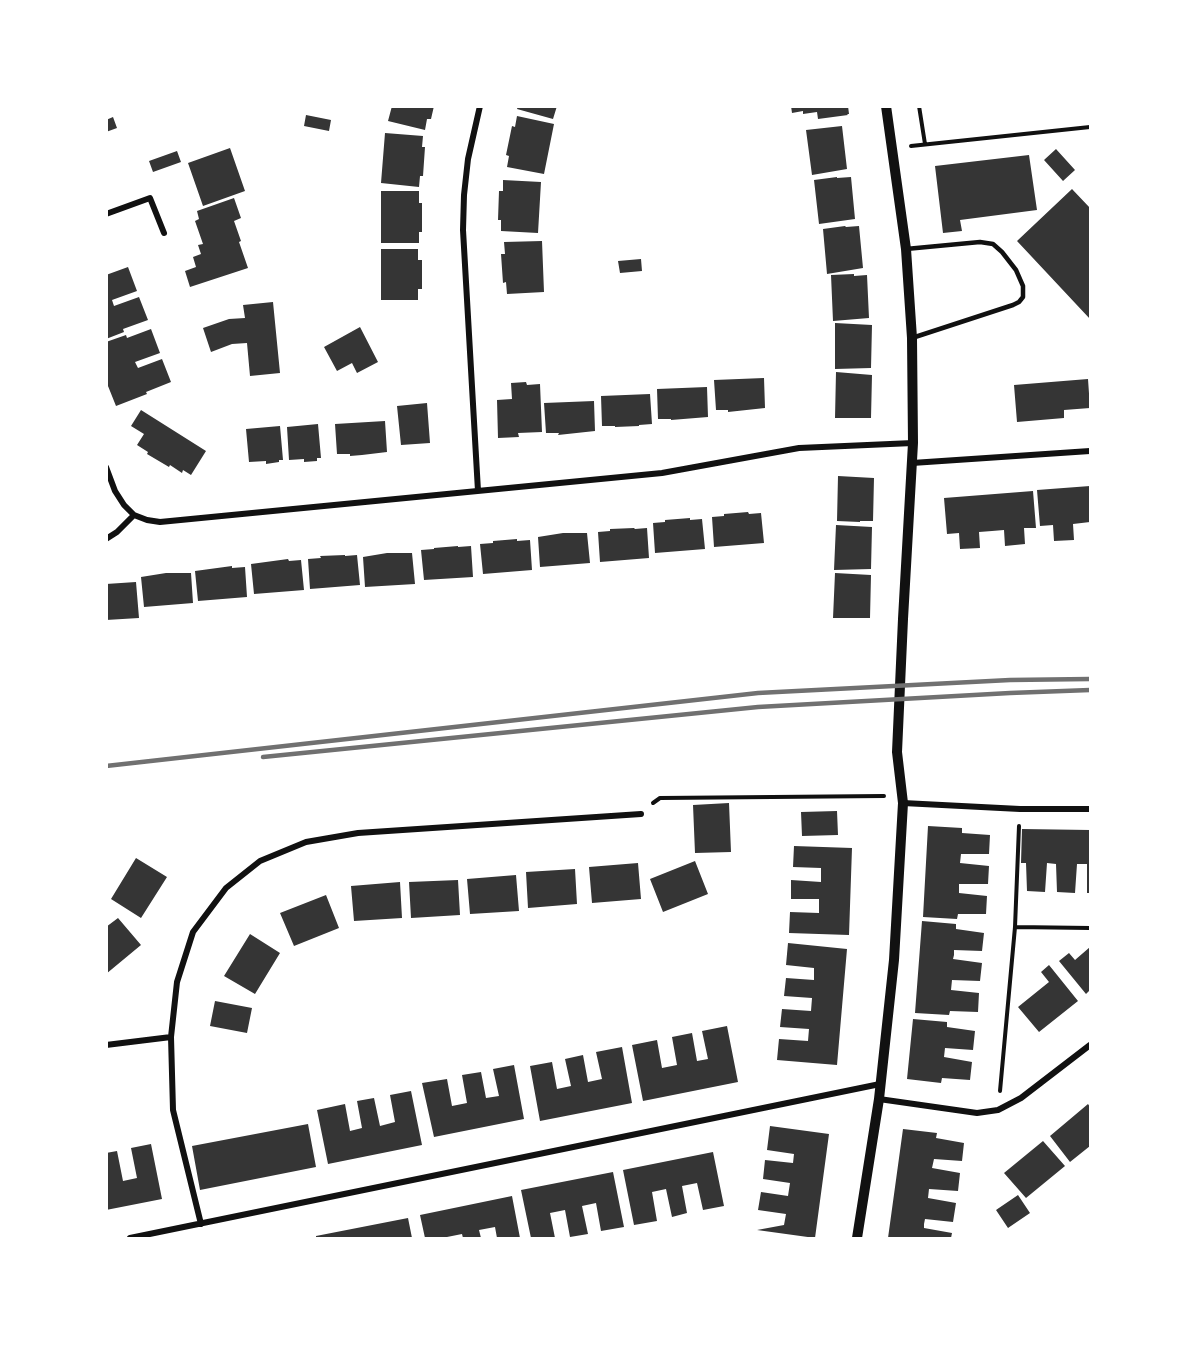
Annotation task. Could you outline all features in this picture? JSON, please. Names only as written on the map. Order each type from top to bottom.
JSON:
[{"type":"street","points":[[478,491],[463,230],[468,159],[480,106]]},
{"type":"street","points":[[857,1239],[879,1099],[894,960],[903,803],[897,752],[913,443],[912,338],[906,249],[886,106]]},
{"type":"street","points":[[106,214],[150,198],[164,233]]},
{"type":"street","points":[[106,468],[115,491],[134,515],[160,522],[663,473],[800,448],[913,443]]},
{"type":"street","points":[[912,463],[1090,451]]},
{"type":"street","points":[[106,538],[117,532],[134,515]]},
{"type":"street","points":[[903,803],[1020,809],[1090,809]]},
{"type":"street","points":[[201,1224],[173,1110],[171,1037],[177,982],[193,932],[226,888],[260,861],[306,842],[358,833],[641,814]]},
{"type":"street","points":[[106,1045],[171,1037]]},
{"type":"street","points":[[879,1099],[977,1113],[998,1110],[1021,1098],[1090,1045]]},
{"type":"street","points":[[130,1239],[880,1084]]},
{"type":"lane","points":[[906,249],[980,242],[993,244],[1016,270],[1023,286],[1023,297],[1013,305],[912,338]]},
{"type":"path","points":[[919,106],[925,144]]},
{"type":"path","points":[[908,146],[1090,127]]},
{"type":"path","points":[[641,814],[660,798],[883,795],[903,803]]},
{"type":"path","points":[[998,1110],[1015,927],[1020,809]]},
{"type":"path","points":[[1015,927],[1090,928]]},
{"type":"building","points":[[392,106],[434,106],[431,119],[427,119],[425,130],[388,121]]},
{"type":"building","points":[[518,106],[557,106],[553,119],[517,109]]},
{"type":"building","points":[[791,106],[848,106],[849,114],[818,119],[817,112],[792,113]]},
{"type":"building","points":[[306,115],[331,120],[329,131],[304,126]]},
{"type":"building","points":[[517,116],[554,124],[544,174],[507,167],[509,156],[506,155],[512,126],[515,127]]},
{"type":"building","points":[[113,117],[117,128],[106,132],[106,120]]},
{"type":"building","points":[[842,126],[847,169],[812,175],[806,130]]},
{"type":"building","points":[[385,133],[423,136],[422,147],[425,147],[423,176],[420,176],[419,187],[381,183]]},
{"type":"building","points":[[230,148],[245,191],[203,206],[188,163]]},
{"type":"building","points":[[1056,149],[1075,170],[1063,181],[1044,160]]},
{"type":"building","points":[[177,151],[181,162],[153,172],[149,161]]},
{"type":"building","points":[[1029,155],[1037,210],[960,220],[962,231],[943,233],[935,166]]},
{"type":"building","points":[[851,177],[855,219],[819,224],[814,180]]},
{"type":"building","points":[[503,180],[541,182],[538,233],[501,231],[501,220],[498,220],[499,191],[503,191]]},
{"type":"building","points":[[1072,189],[1090,208],[1090,319],[1017,241]]},
{"type":"building","points":[[381,191],[419,191],[419,203],[422,203],[422,232],[419,232],[419,243],[381,243]]},
{"type":"building","points":[[234,198],[241,218],[234,221],[248,268],[190,287],[185,271],[196,267],[193,257],[201,254],[198,245],[203,244],[195,221],[199,219],[197,211]]},
{"type":"building","points":[[859,226],[863,268],[827,274],[823,229]]},
{"type":"building","points":[[542,241],[544,292],[507,294],[506,282],[503,283],[501,254],[505,254],[504,242]]},
{"type":"building","points":[[381,249],[418,249],[418,260],[422,260],[422,289],[418,289],[418,300],[381,300]]},
{"type":"building","points":[[641,259],[642,271],[620,273],[618,261]]},
{"type":"building","points":[[128,267],[137,291],[112,300],[114,306],[139,297],[148,320],[123,329],[124,332],[106,339],[106,275]]},
{"type":"building","points":[[854,274],[854,276],[867,275],[869,318],[833,321],[831,275]]},
{"type":"building","points":[[273,302],[280,373],[250,376],[247,343],[232,344],[211,352],[203,328],[229,319],[245,318],[243,305]]},
{"type":"building","points":[[835,323],[872,325],[871,368],[835,369]]},
{"type":"building","points":[[360,327],[378,362],[357,373],[352,363],[337,371],[324,347]]},
{"type":"building","points":[[151,329],[160,353],[135,362],[138,368],[162,359],[171,382],[116,406],[106,381],[106,342],[126,335],[127,338]]},
{"type":"building","points":[[836,372],[872,375],[871,418],[835,418]]},
{"type":"building","points":[[764,378],[765,408],[728,412],[728,410],[716,410],[714,380]]},
{"type":"building","points":[[1088,379],[1090,408],[1064,410],[1064,418],[1017,422],[1014,385]]},
{"type":"building","points":[[526,382],[527,385],[540,384],[542,432],[518,433],[519,437],[498,438],[497,400],[512,399],[511,383]]},
{"type":"building","points":[[707,387],[708,417],[658,419],[657,389]]},
{"type":"building","points":[[650,394],[652,424],[602,426],[601,396]]},
{"type":"building","points":[[594,401],[595,431],[558,435],[559,433],[546,433],[544,403]]},
{"type":"building","points":[[427,403],[430,443],[401,445],[397,406]]},
{"type":"building","points":[[141,410],[206,451],[191,475],[183,470],[182,473],[170,465],[169,467],[137,445],[144,434],[131,426]]},
{"type":"building","points":[[385,421],[387,452],[350,456],[350,454],[337,454],[335,424]]},
{"type":"building","points":[[318,424],[321,458],[317,458],[317,461],[304,462],[304,459],[289,460],[287,427]]},
{"type":"building","points":[[280,426],[283,460],[266,464],[266,461],[249,462],[246,429]]},
{"type":"building","points":[[838,476],[874,478],[873,521],[837,521]]},
{"type":"building","points":[[1090,486],[1090,522],[1073,524],[1074,540],[1054,541],[1053,525],[1040,526],[1037,490]]},
{"type":"building","points":[[1033,491],[1036,528],[1024,528],[1025,544],[1005,546],[1004,530],[979,532],[980,548],[960,549],[959,533],[947,534],[944,498]]},
{"type":"building","points":[[748,512],[749,514],[761,513],[764,543],[714,547],[712,517]]},
{"type":"building","points":[[690,518],[690,520],[702,519],[705,549],[655,553],[653,523]]},
{"type":"building","points":[[836,525],[872,527],[871,569],[834,570]]},
{"type":"building","points":[[647,528],[649,558],[600,562],[598,532]]},
{"type":"building","points":[[563,533],[587,533],[590,563],[540,567],[538,537]]},
{"type":"building","points":[[517,539],[517,541],[530,540],[532,570],[483,574],[480,544]]},
{"type":"building","points":[[471,546],[473,577],[424,580],[421,550]]},
{"type":"building","points":[[387,553],[412,553],[415,584],[365,587],[363,557]]},
{"type":"building","points":[[357,555],[360,585],[310,589],[308,559]]},
{"type":"building","points":[[288,559],[289,561],[301,560],[304,590],[254,594],[251,564]]},
{"type":"building","points":[[232,566],[232,568],[245,567],[247,597],[198,601],[195,571]]},
{"type":"building","points":[[166,573],[191,573],[193,603],[144,607],[141,577]]},
{"type":"building","points":[[835,573],[871,575],[870,618],[833,618]]},
{"type":"building","points":[[136,582],[139,618],[106,620],[106,584]]},
{"type":"building","points":[[729,803],[731,852],[695,853],[693,805]]},
{"type":"building","points":[[837,811],[838,835],[802,836],[801,812]]},
{"type":"building","points":[[928,826],[962,828],[962,833],[990,835],[989,854],[961,854],[960,863],[989,866],[988,884],[959,884],[959,893],[987,896],[986,914],[958,914],[957,919],[923,917]]},
{"type":"building","points":[[1022,829],[1090,830],[1090,893],[1087,893],[1087,864],[1077,864],[1075,893],[1057,892],[1056,864],[1047,863],[1045,892],[1027,891],[1026,863],[1021,863]]},
{"type":"building","points":[[794,846],[852,848],[849,935],[789,933],[790,912],[819,913],[819,899],[791,899],[791,880],[821,882],[821,868],[793,867]]},
{"type":"building","points":[[136,858],[167,877],[141,918],[111,899]]},
{"type":"building","points":[[695,861],[708,894],[663,912],[650,879]]},
{"type":"building","points":[[638,863],[641,899],[592,903],[589,867]]},
{"type":"building","points":[[575,869],[577,904],[528,908],[526,872]]},
{"type":"building","points":[[516,875],[519,911],[470,914],[467,879]]},
{"type":"building","points":[[458,880],[460,915],[411,918],[409,882]]},
{"type":"building","points":[[400,882],[402,918],[354,921],[351,886]]},
{"type":"building","points":[[326,895],[339,928],[294,946],[280,913]]},
{"type":"building","points":[[118,918],[141,945],[106,974],[106,927]]},
{"type":"building","points":[[922,921],[956,924],[956,929],[984,933],[982,951],[954,950],[953,959],[982,963],[980,981],[952,980],[951,990],[979,993],[978,1012],[950,1011],[949,1015],[915,1013]]},
{"type":"building","points":[[250,934],[280,953],[255,994],[224,976]]},
{"type":"building","points":[[788,943],[847,949],[837,1065],[777,1060],[779,1039],[808,1041],[809,1029],[780,1027],[782,1009],[811,1011],[812,998],[784,996],[786,978],[814,980],[814,968],[786,965]]},
{"type":"building","points":[[1090,947],[1090,990],[1086,994],[1059,961],[1069,953],[1075,960]]},
{"type":"building","points":[[1049,965],[1078,1001],[1039,1032],[1018,1007],[1049,982],[1041,972]]},
{"type":"building","points":[[215,1001],[252,1008],[247,1033],[210,1026]]},
{"type":"building","points":[[913,1019],[947,1022],[947,1027],[975,1031],[973,1050],[945,1048],[944,1057],[972,1062],[970,1080],[942,1078],[941,1083],[907,1079]]},
{"type":"building","points":[[727,1026],[738,1082],[643,1101],[632,1045],[657,1040],[662,1068],[677,1065],[672,1037],[692,1033],[697,1061],[708,1059],[702,1031]]},
{"type":"building","points":[[622,1047],[632,1103],[540,1121],[530,1066],[552,1062],[557,1089],[571,1086],[565,1059],[583,1055],[588,1082],[602,1079],[596,1052]]},
{"type":"building","points":[[514,1065],[524,1119],[434,1137],[422,1083],[447,1079],[452,1106],[467,1103],[462,1075],[481,1072],[486,1098],[499,1096],[493,1069]]},
{"type":"building","points":[[411,1091],[422,1145],[328,1164],[317,1110],[345,1104],[350,1131],[362,1128],[357,1101],[374,1098],[380,1126],[395,1122],[390,1095]]},
{"type":"building","points":[[1088,1104],[1090,1107],[1090,1146],[1070,1162],[1050,1136]]},
{"type":"building","points":[[308,1124],[316,1167],[200,1190],[192,1146]]},
{"type":"building","points":[[770,1126],[829,1134],[815,1238],[757,1230],[784,1225],[786,1214],[758,1210],[761,1192],[788,1196],[790,1183],[763,1179],[765,1160],[793,1163],[794,1154],[767,1150]]},
{"type":"building","points":[[903,1129],[937,1133],[936,1138],[964,1143],[962,1161],[934,1159],[932,1168],[960,1173],[958,1191],[929,1189],[928,1198],[956,1203],[953,1222],[925,1219],[924,1224],[924,1228],[952,1233],[951,1238],[888,1238]]},
{"type":"building","points":[[1043,1141],[1065,1166],[1026,1198],[1004,1173]]},
{"type":"building","points":[[151,1144],[162,1199],[106,1210],[106,1153],[117,1151],[123,1181],[137,1178],[131,1148]]},
{"type":"building","points":[[713,1152],[724,1206],[703,1210],[697,1183],[682,1186],[687,1213],[672,1217],[666,1189],[652,1192],[657,1221],[634,1225],[623,1170]]},
{"type":"building","points":[[613,1172],[624,1227],[601,1231],[596,1203],[582,1206],[588,1234],[570,1237],[565,1210],[550,1213],[555,1238],[531,1238],[521,1190]]},
{"type":"building","points":[[1018,1195],[1030,1213],[1008,1228],[996,1210]]},
{"type":"building","points":[[512,1196],[520,1238],[497,1238],[495,1227],[479,1230],[481,1238],[463,1238],[462,1234],[447,1238],[425,1238],[420,1215]]},
{"type":"building","points":[[408,1218],[412,1238],[316,1238],[316,1236]]},
{"type":"railway","points":[[106,766],[758,693],[1010,680],[1090,679]]},
{"type":"railway","points":[[263,757],[758,707],[1090,690]]}]
